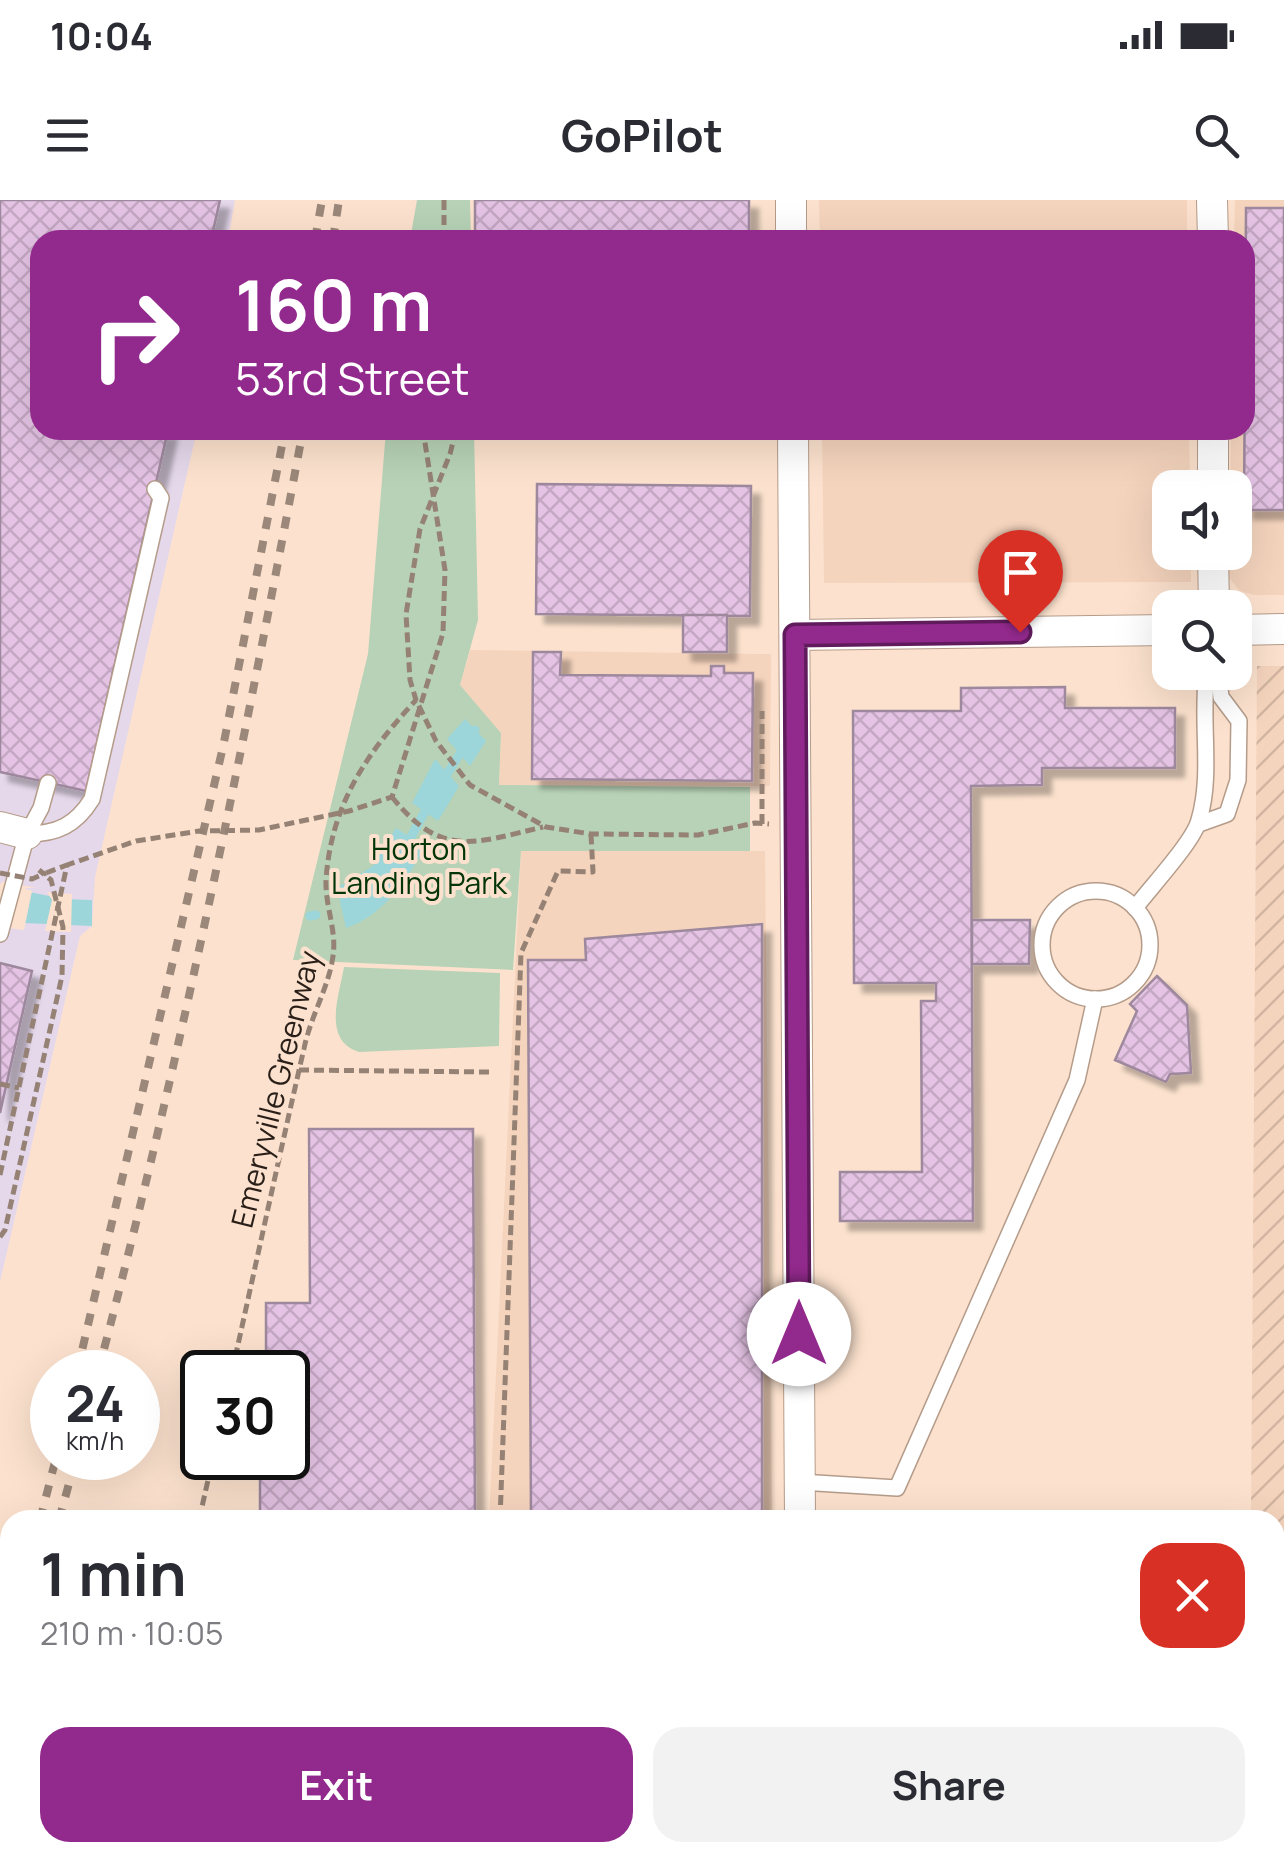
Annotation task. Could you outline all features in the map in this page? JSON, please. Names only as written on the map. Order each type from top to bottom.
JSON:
[{"type":"street","points":[[790,200],[791,230]]},
{"type":"street","points":[[1212,200],[1212,230]]},
{"type":"street","points":[[793,440],[800,1510]]},
{"type":"street","points":[[1213,440],[1213,470]]},
{"type":"street","points":[[1252,630],[1284,629]]},
{"type":"street","points":[[795,635],[1152,630]]},
{"type":"lane","points":[[13,831],[66,828],[81,818],[92,799],[160,498],[154,489]]},
{"type":"lane","points":[[1136,908],[1199,824],[1204,789],[1205,690]]},
{"type":"lane","points":[[1199,824],[1227,814],[1238,780],[1239,721],[1220,690]]},
{"type":"lane","points":[[13,831],[41,808],[48,783]]},
{"type":"lane","points":[[2,930],[14,887],[13,831]]},
{"type":"lane","points":[[1097,891],[1118,896],[1136,908],[1147,926],[1150,946],[1146,967],[1134,984],[1116,996],[1095,999],[1074,994],[1057,982],[1046,965],[1042,944],[1046,923],[1058,906],[1076,894],[1097,891]]},
{"type":"lane","points":[[800,1482],[897,1488],[1077,1080],[1095,999]]},
{"type":"path","points":[[444,200],[444,230]]},
{"type":"path","points":[[392,797],[443,633],[445,570],[425,440]]},
{"type":"path","points":[[454,440],[420,528],[406,614],[410,680],[416,700],[436,741],[470,785],[546,827],[590,834],[698,835],[755,823],[796,825]]},
{"type":"path","name":"Emeryville Greenway","points":[[237,1350],[307,1035],[333,958],[334,936],[326,882],[341,806],[357,774],[386,733],[416,700]]},
{"type":"path","points":[[392,797],[414,824],[449,841],[486,841],[546,827]]},
{"type":"path","points":[[0,872],[32,879],[136,841],[200,831],[260,830],[392,797]]},
{"type":"path","points":[[500,1510],[520,954],[558,871],[593,872],[590,834]]},
{"type":"path","points":[[0,1175],[66,865]]},
{"type":"path","points":[[0,1237],[5,1230],[62,976],[63,927],[52,880]]},
{"type":"path","points":[[299,1070],[490,1072]]},
{"type":"path","points":[[3,1084],[19,1088]]},
{"type":"path","points":[[202,1510],[208,1480]]},
{"type":"shaded area","points":[[0,200],[235,200],[230,230],[30,230],[30,440],[195,440],[95,877],[92,926],[80,936],[0,1282]]},
{"type":"shaded area","points":[[819,200],[1187,200],[1187,230],[820,230]]},
{"type":"shaded area","points":[[1235,200],[1284,200],[1284,595],[1252,594],[1252,590],[1239,590],[1229,578],[1229,570],[1252,570],[1252,470],[1230,470],[1231,440],[1255,440],[1255,230],[1234,230]]},
{"type":"shaded area","points":[[822,440],[1189,440],[1190,470],[1152,470],[1152,570],[1191,570],[1191,582],[824,583]]},
{"type":"shaded area","points":[[470,650],[771,654],[770,786],[499,786],[501,733],[460,685]]},
{"type":"shaded area","points":[[1257,666],[1284,666],[1284,1510],[1251,1510]]},
{"type":"shaded area","points":[[521,850],[765,851],[772,1510],[489,1510]]},
{"type":"green space","points":[[417,200],[470,200],[471,230],[412,230]]},
{"type":"green space","name":"Horton Landing Park","points":[[385,440],[474,440],[478,620],[460,685],[501,733],[499,785],[750,787],[750,851],[521,851],[513,970],[293,960],[368,654]]},
{"type":"green space","points":[[344,967],[500,973],[499,1046],[359,1052],[340,1038],[337,1027]]},
{"type":"water","points":[[465,719],[486,741],[470,766],[447,739]]},
{"type":"water","points":[[435,759],[459,786],[438,821],[412,803]]},
{"type":"water","points":[[396,828],[425,847],[383,906],[346,928],[337,888],[373,866]]},
{"type":"water","points":[[0,886],[64,899],[92,900],[92,926],[0,922]]},
{"type":"pier","points":[[0,881],[36,888],[24,888],[32,891],[24,930],[0,927]]},
{"type":"pier","points":[[47,892],[72,894],[71,932],[45,931],[52,900]]},
{"type":"building","points":[[0,200],[220,200],[213,230],[30,230],[30,440],[166,440],[86,791],[0,772]]},
{"type":"building","points":[[475,200],[749,200],[749,230],[475,230]]},
{"type":"building","points":[[1246,208],[1284,208],[1284,510],[1252,510],[1252,470],[1244,470],[1244,440],[1255,440],[1255,230],[1246,230]]},
{"type":"building","points":[[537,484],[751,486],[750,616],[536,614]]},
{"type":"building","points":[[683,615],[727,615],[727,652],[683,652]]},
{"type":"building","points":[[533,652],[561,652],[560,675],[711,676],[711,666],[724,666],[724,673],[753,673],[752,781],[532,779]]},
{"type":"building","points":[[1065,687],[1065,708],[1175,708],[1175,768],[1042,768],[1042,785],[971,786],[973,1221],[840,1221],[840,1172],[922,1172],[921,1001],[936,1001],[936,983],[854,983],[853,711],[961,711],[961,688]]},
{"type":"building","points":[[972,920],[1030,920],[1029,964],[972,964]]},
{"type":"building","points":[[762,924],[762,1510],[531,1510],[528,960],[586,960],[585,939]]},
{"type":"building","points":[[0,963],[32,971],[0,1113]]},
{"type":"building","points":[[1157,976],[1187,1005],[1191,1073],[1170,1074],[1166,1082],[1115,1060],[1137,1011],[1130,1004]]},
{"type":"building","points":[[309,1129],[473,1129],[475,1510],[260,1510],[260,1480],[310,1480],[310,1350],[266,1350],[266,1303],[310,1303]]},
{"type":"waterway","points":[[442,782],[475,730]]},
{"type":"waterway","points":[[405,848],[429,804]]},
{"type":"waterway","points":[[310,916],[316,915]]},
{"type":"railway","points":[[317,230],[322,200]]},
{"type":"railway","points":[[334,230],[339,200]]},
{"type":"railway","points":[[82,1350],[223,747],[283,440]]},
{"type":"railway","points":[[104,1350],[209,903],[301,440]]},
{"type":"railway","points":[[43,1510],[50,1480]]},
{"type":"railway","points":[[62,1510],[70,1480]]},
{"type":"route","points":[[799,1334],[795,635],[1020,632]]}]
